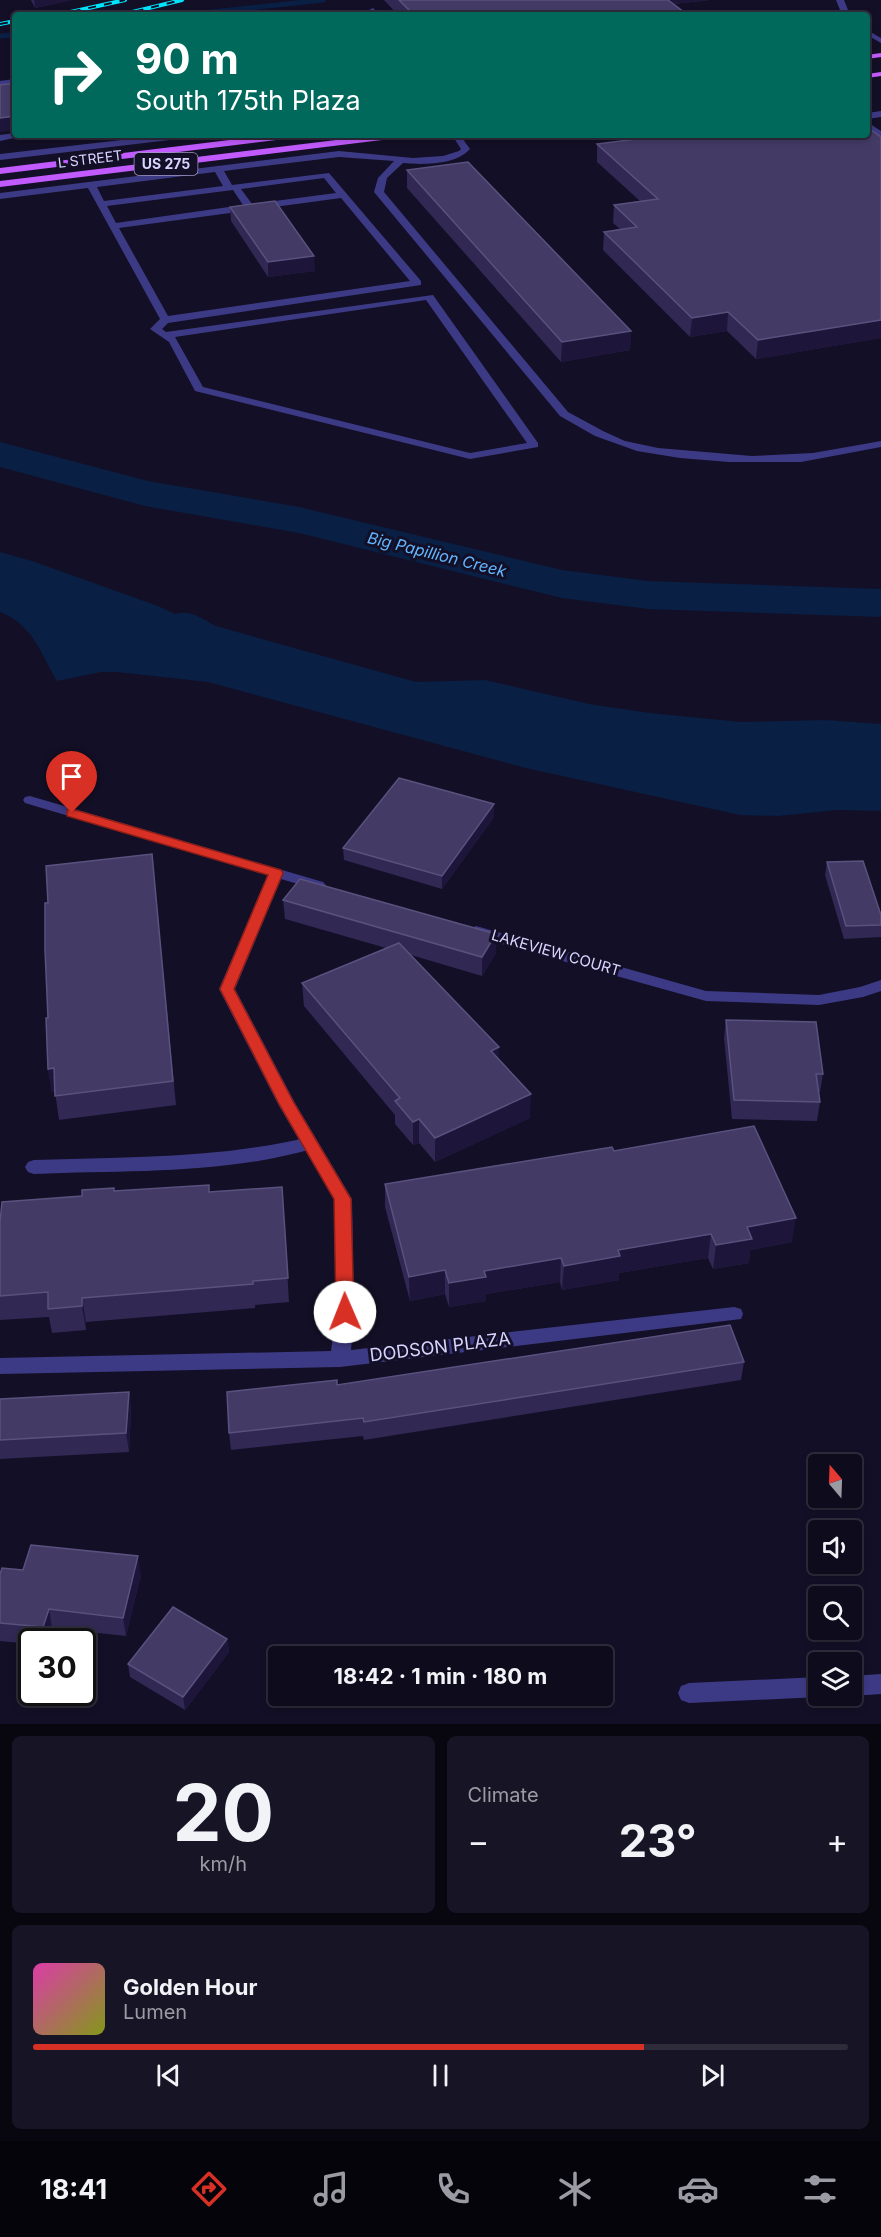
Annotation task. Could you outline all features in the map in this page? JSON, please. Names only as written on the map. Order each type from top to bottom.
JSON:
[{"type":"main road","name":"L STREET","points":[[0,171],[268,138]]},
{"type":"main road","name":"L STREET","points":[[0,184],[374,138]]},
{"type":"street","points":[[105,138],[108,144]]},
{"type":"street","points":[[0,157],[156,138]]},
{"type":"street","points":[[0,196],[356,153],[399,162],[429,161],[462,153],[466,149],[459,138]]},
{"type":"street","points":[[399,162],[386,173],[379,183],[379,192],[564,414],[588,429],[624,444],[665,452],[737,458],[792,459],[881,444]]},
{"type":"street","points":[[218,169],[249,207]]},
{"type":"street","points":[[101,204],[326,175],[429,297],[534,445],[470,456],[199,389],[173,340],[154,329],[165,320],[417,283]]},
{"type":"street","points":[[90,185],[165,320]]},
{"type":"street","points":[[113,226],[343,195]]},
{"type":"street","points":[[164,335],[429,297]]},
{"type":"street","points":[[30,800],[332,889]]},
{"type":"street","points":[[276,873],[227,989],[309,1143],[343,1199],[345,1312],[340,1359]]},
{"type":"street","name":"LAKEVIEW COURT","points":[[457,925],[706,996],[819,1000],[863,992],[881,985]]},
{"type":"street","points":[[34,1167],[235,1159],[270,1154],[309,1143]]},
{"type":"street","name":"DODSON PLAZA","points":[[0,1366],[340,1359],[734,1314]]},
{"type":"street","points":[[862,1685],[881,1684]]},
{"type":"street","points":[[689,1694],[808,1688]]},
{"type":"water","points":[[0,552],[32,561],[175,614],[191,614],[216,626],[416,682],[485,680],[589,704],[741,722],[826,720],[881,724],[881,811],[837,810],[778,816],[740,815],[526,768],[208,682],[117,672],[101,672],[57,681],[28,632],[20,624],[0,612]]},
{"type":"building","points":[[399,0],[668,0],[684,12],[411,12]]},
{"type":"building","points":[[12,83],[12,116],[0,118],[0,85]]},
{"type":"building","points":[[870,129],[881,137],[881,320],[758,340],[728,312],[692,318],[604,232],[637,227],[614,205],[658,199],[597,144],[644,138],[870,138]]},
{"type":"building","points":[[468,162],[631,331],[562,342],[407,170]]},
{"type":"building","points":[[275,201],[314,256],[268,262],[230,207]]},
{"type":"building","points":[[399,778],[494,804],[442,876],[343,848]]},
{"type":"building","points":[[152,854],[173,1081],[55,1096],[54,1068],[48,1069],[46,1018],[48,1018],[45,903],[48,903],[46,866]]},
{"type":"building","points":[[863,861],[881,915],[881,925],[846,926],[827,862]]},
{"type":"building","points":[[300,879],[496,934],[482,957],[283,900]]},
{"type":"building","points":[[399,943],[499,1047],[491,1051],[531,1094],[435,1138],[419,1119],[413,1122],[395,1101],[400,1098],[302,983]]},
{"type":"building","points":[[726,1020],[816,1022],[823,1074],[816,1074],[820,1102],[734,1100]]},
{"type":"building","points":[[754,1126],[796,1218],[747,1227],[752,1239],[716,1245],[711,1234],[618,1250],[620,1256],[564,1266],[561,1258],[484,1271],[486,1277],[449,1283],[445,1270],[409,1277],[385,1184],[612,1147],[614,1151]]},
{"type":"building","points":[[209,1185],[209,1192],[282,1187],[288,1278],[253,1281],[253,1284],[82,1298],[82,1306],[48,1309],[48,1292],[0,1296],[2,1202],[82,1196],[82,1190],[114,1188],[114,1191]]},
{"type":"building","points":[[730,1325],[744,1362],[364,1422],[363,1418],[229,1433],[227,1392],[337,1380],[337,1385]]},
{"type":"building","points":[[129,1392],[126,1433],[0,1440],[0,1399]]},
{"type":"building","points":[[31,1545],[138,1556],[123,1618],[49,1609],[43,1627],[0,1623],[2,1568],[23,1570]]},
{"type":"building","points":[[173,1607],[227,1639],[183,1697],[128,1664]]},
{"type":"waterway","points":[[211,12],[323,0]]},
{"type":"waterway","points":[[0,36],[12,35]]},
{"type":"waterway","name":"Big Papillion Creek","points":[[0,454],[145,493],[299,520],[562,584],[648,595],[881,603]]},
{"type":"railway","points":[[71,12],[125,0]]},
{"type":"railway","points":[[132,12],[182,0]]},
{"type":"railway","points":[[0,24],[12,22]]},
{"type":"route","points":[[72,813],[276,873],[227,989],[286,1104],[343,1199],[345,1312]]}]
